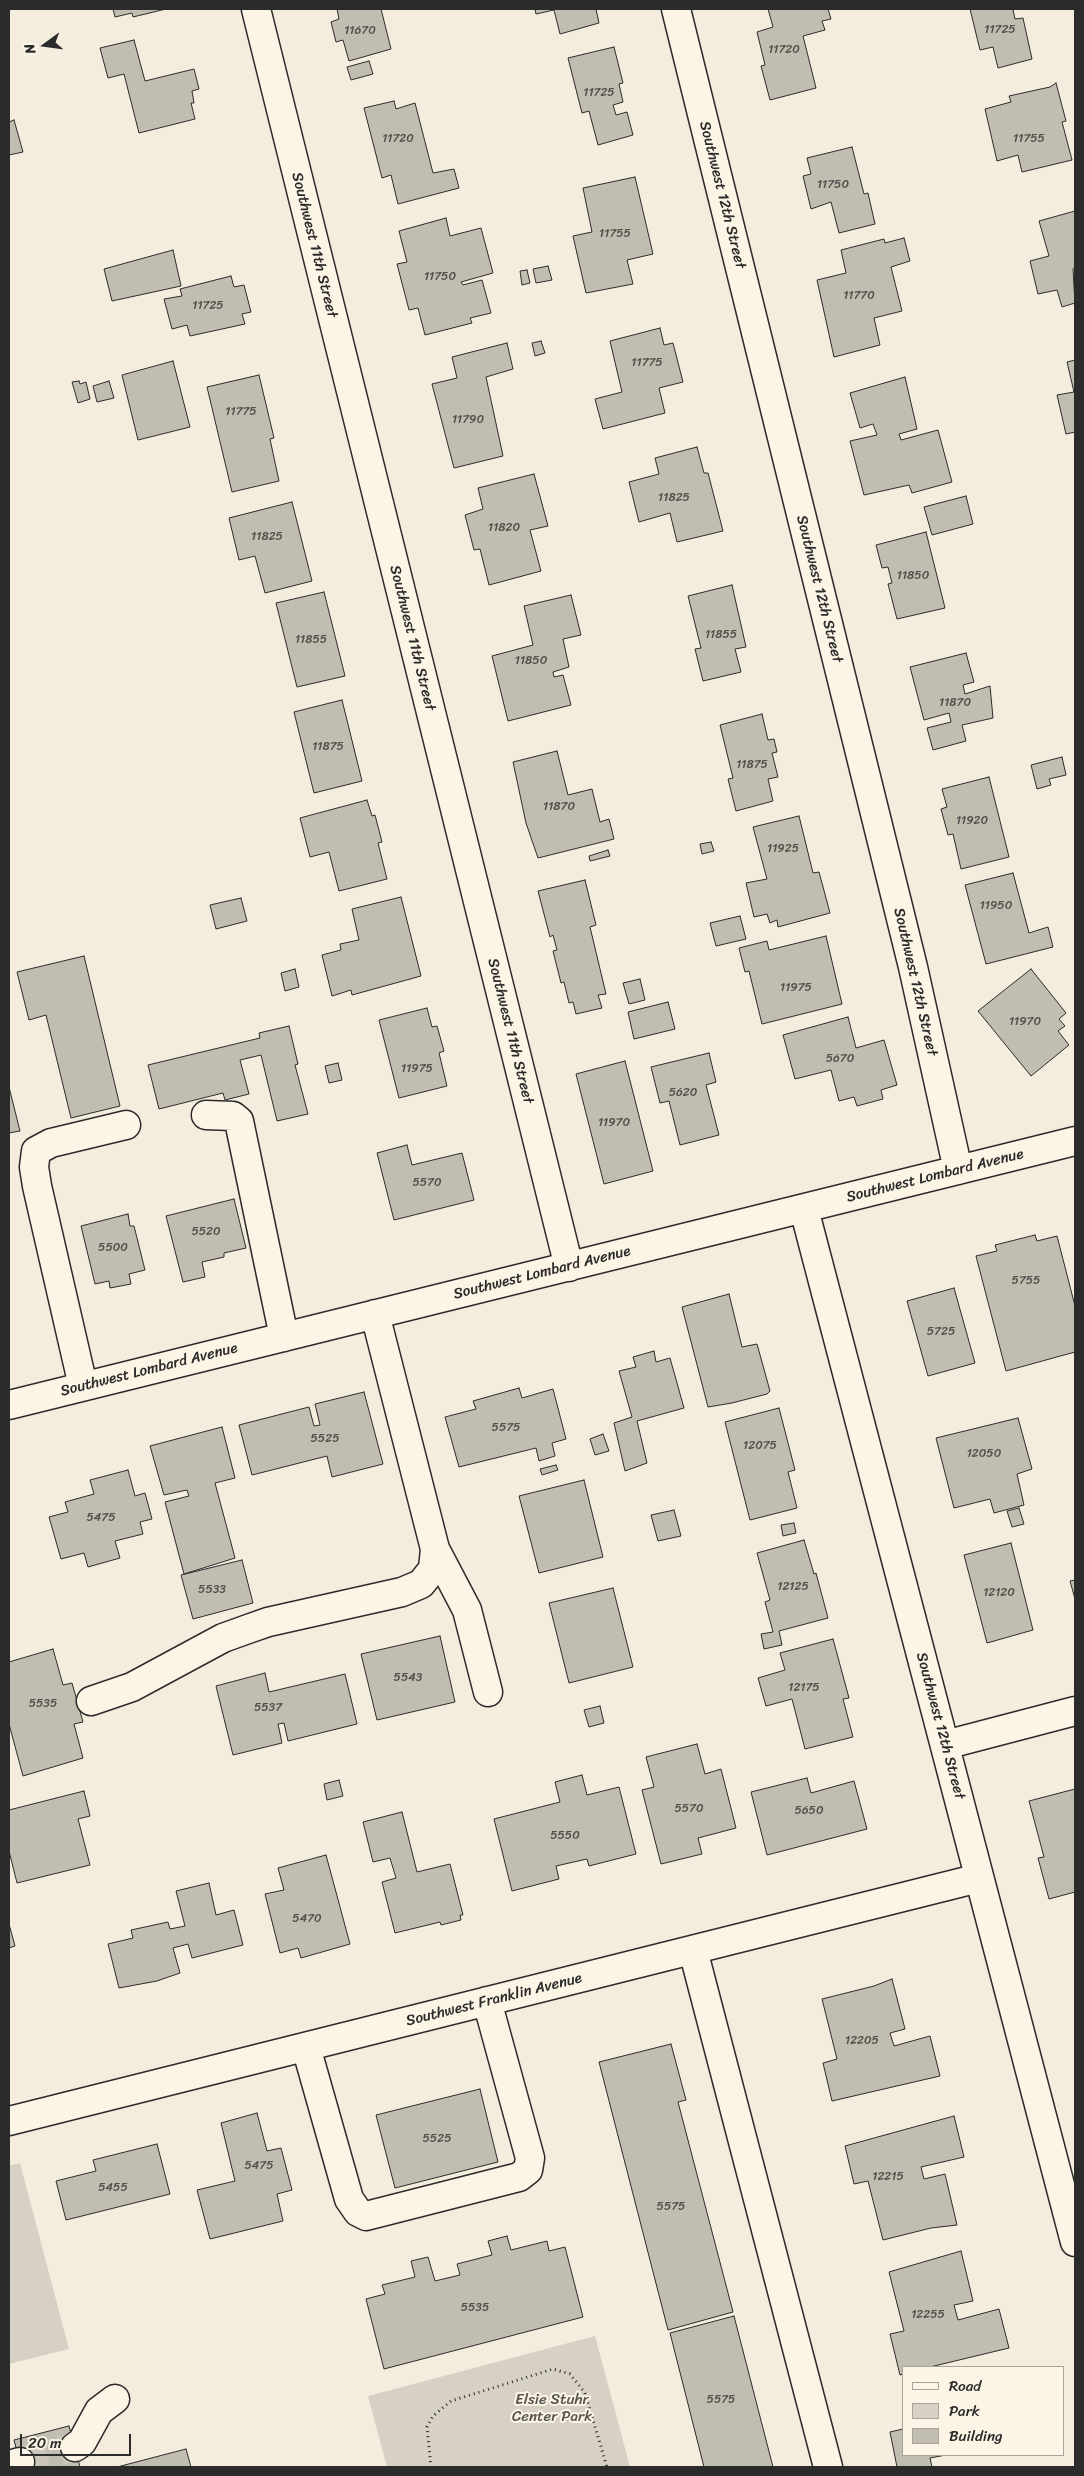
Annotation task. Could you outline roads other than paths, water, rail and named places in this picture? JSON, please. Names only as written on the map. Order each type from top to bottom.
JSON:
[{"type":"street","name":"Southwest 11th Street","points":[[256,9],[568,1267]]},
{"type":"street","name":"Southwest 12th Street","points":[[676,9],[913,967],[958,1170]]},
{"type":"street","points":[[206,1115],[232,1116],[239,1122],[284,1337]]},
{"type":"street","points":[[83,1386],[37,1186],[34,1167],[36,1152],[51,1143],[126,1125]]},
{"type":"street","name":"Southwest Lombard Avenue","points":[[9,1405],[804,1209],[1075,1140]]},
{"type":"street","name":"Southwest 12th Street","points":[[804,1209],[1075,2242]]},
{"type":"street","points":[[375,1314],[435,1549],[467,1610],[488,1692]]},
{"type":"street","points":[[91,1701],[132,1687],[231,1635],[268,1622],[402,1592],[421,1584],[433,1569],[435,1549]]},
{"type":"street","points":[[945,1744],[1075,1711]]},
{"type":"street","name":"Southwest Franklin Avenue","points":[[9,2121],[979,1878]]},
{"type":"street","points":[[692,1950],[828,2467]]},
{"type":"street","points":[[306,2047],[349,2200],[358,2212],[366,2216],[519,2177],[528,2170],[530,2158],[488,2001]]},
{"type":"street","points":[[75,2447],[82,2442],[99,2411],[115,2399]]},
{"type":"tunnel","points":[[20,2462],[75,2447]]},
{"type":"park label","name":"Elsie Stuhr Center Park","points":[[552,2408]]}]
